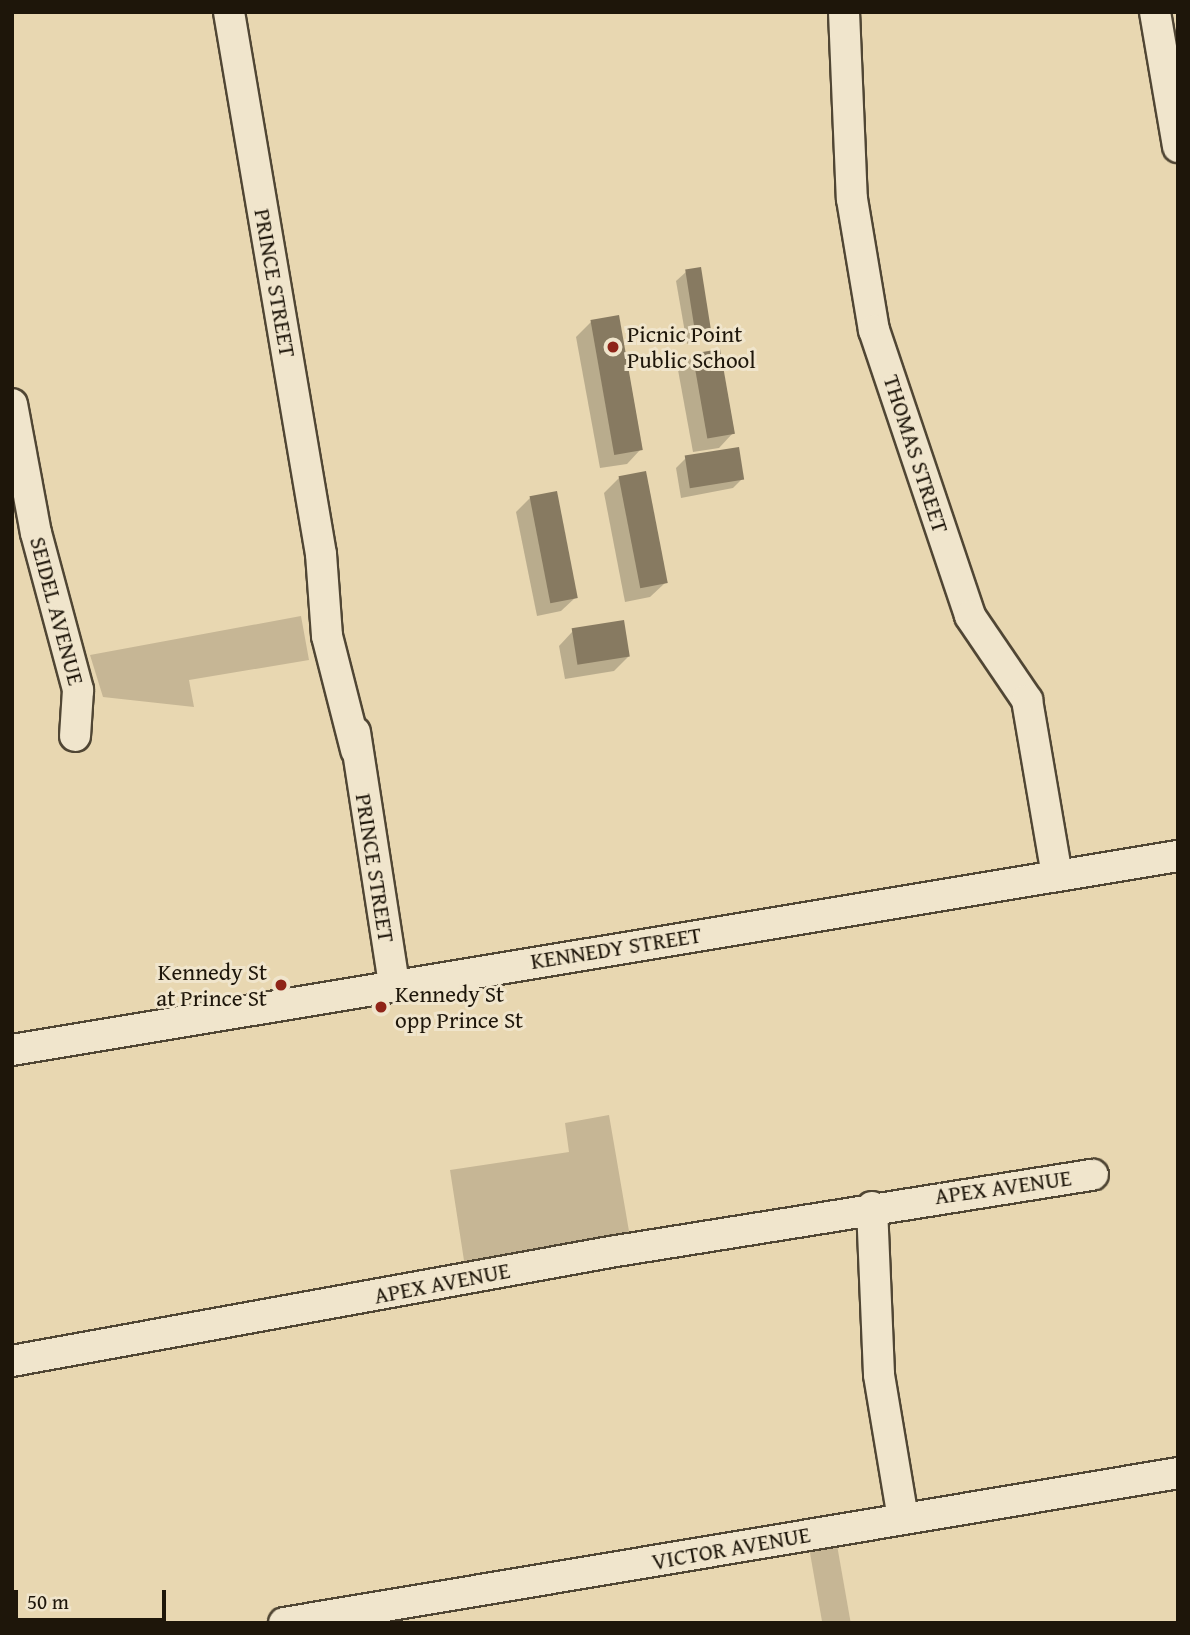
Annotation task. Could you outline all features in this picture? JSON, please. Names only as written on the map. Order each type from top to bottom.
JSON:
[{"type":"street","name":"PRINCE STREET","points":[[229,12],[321,554],[345,633],[356,750],[394,985]]},
{"type":"street","name":"THOMAS STREET","points":[[844,12],[852,199],[874,330],[970,616],[1027,700],[1057,875]]},
{"type":"street","points":[[1155,12],[1178,147]]},
{"type":"street","name":"SEIDEL AVENUE","points":[[12,404],[33,521],[78,690],[75,736]]},
{"type":"street","name":"KENNEDY STREET","points":[[12,1050],[1178,856]]},
{"type":"street","name":"APEX AVENUE","points":[[12,1361],[872,1208],[1093,1175]]},
{"type":"street","points":[[872,1208],[877,1352],[903,1518]]},
{"type":"street","name":"VICTOR AVENUE","points":[[284,1623],[1178,1473]]},
{"type":"shaded area","points":[[301,616],[309,660],[189,680],[194,707],[103,697],[90,655]]},
{"type":"shaded area","points":[[609,1115],[630,1237],[465,1267],[450,1170],[569,1152],[565,1123]]},
{"type":"shaded area","points":[[837,1545],[851,1623],[822,1623],[809,1550]]},
{"type":"building","points":[[701,267],[711,333],[696,336],[685,270]]},
{"type":"building","points":[[619,315],[643,450],[614,455],[590,320]]},
{"type":"building","points":[[720,349],[735,434],[707,439],[692,354]]},
{"type":"building","points":[[739,447],[744,480],[690,488],[685,456]]},
{"type":"building","points":[[646,471],[668,583],[640,588],[619,476]]},
{"type":"building","points":[[557,491],[578,598],[550,603],[530,496]]},
{"type":"building","points":[[624,620],[630,657],[577,665],[572,628]]},
{"type":"place","name":"Picnic Point Public School","points":[[613,347]]},
{"type":"place","name":"Kennedy St at Prince St","points":[[281,985]]},
{"type":"place","name":"Kennedy St opp Prince St","points":[[381,1007]]}]
